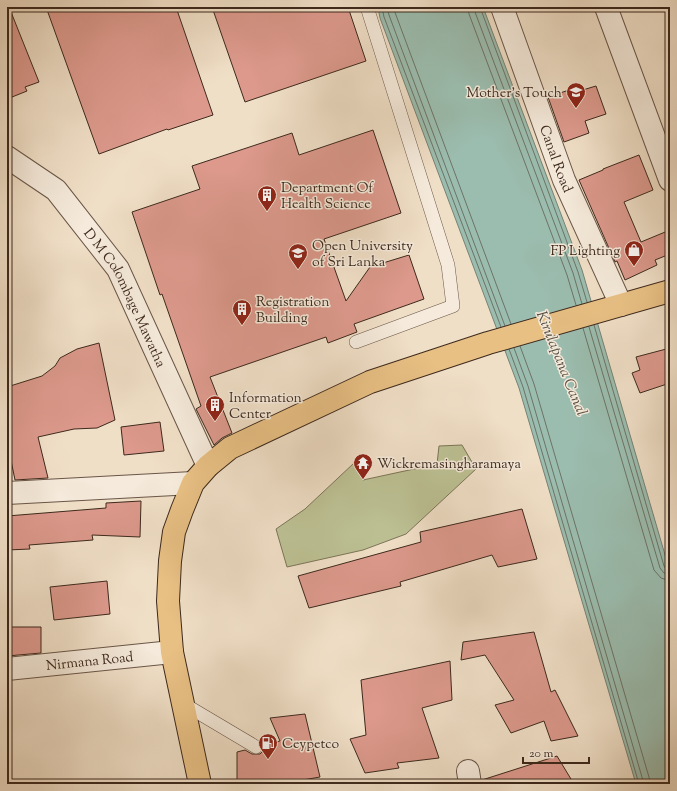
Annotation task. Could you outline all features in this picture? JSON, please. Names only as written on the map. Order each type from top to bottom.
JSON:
[{"type":"main road","points":[[200,784],[172,652],[168,601],[170,561],[174,532],[193,483],[208,466],[230,448],[364,385],[488,343],[670,292]]},
{"type":"street","name":"Canal Road","points":[[502,7],[564,180],[619,306]]},
{"type":"street","points":[[606,7],[670,180]]},
{"type":"street","name":"D M Colombage Mawatha","points":[[7,157],[56,190],[118,269],[208,466]]},
{"type":"street","points":[[7,493],[193,483]]},
{"type":"street","name":"Nirmana Road","points":[[7,669],[172,652]]},
{"type":"lane","points":[[356,342],[453,306],[448,265],[367,7]]},
{"type":"lane","points":[[182,703],[256,747]]},
{"type":"shaded area","points":[[462,445],[476,469],[406,534],[363,550],[287,567],[276,529],[305,509],[354,463],[363,480],[437,464],[439,446]]},
{"type":"water","name":"Kirulapana Canal","points":[[378,7],[483,7],[582,270],[670,572],[670,784],[636,784],[519,388],[380,18]]},
{"type":"building","points":[[7,7],[9,7],[39,82],[25,87],[27,91],[7,99]]},
{"type":"building","points":[[46,7],[176,7],[213,115],[168,130],[167,129],[99,154]]},
{"type":"building","points":[[212,7],[348,7],[366,61],[245,102]]},
{"type":"building","points":[[596,86],[606,114],[585,121],[589,133],[564,142],[548,97],[575,88],[576,92]]},
{"type":"building","points":[[373,130],[401,213],[324,239],[346,301],[370,267],[409,255],[424,299],[354,324],[357,332],[328,343],[326,337],[210,377],[232,433],[222,438],[214,445],[196,409],[201,406],[162,294],[160,295],[132,212],[200,189],[192,166],[292,133],[299,155]]},
{"type":"building","points":[[639,155],[653,190],[624,202],[641,242],[670,230],[670,254],[655,260],[657,265],[625,280],[617,261],[615,262],[579,180]]},
{"type":"building","points":[[99,343],[115,420],[97,428],[74,429],[38,437],[48,478],[15,480],[7,441],[7,387],[42,376],[55,366],[60,358],[77,349]]},
{"type":"building","points":[[670,348],[670,383],[640,393],[632,373],[640,370],[636,357]]},
{"type":"building","points":[[160,422],[164,451],[124,455],[121,427]]},
{"type":"building","points":[[141,501],[140,537],[92,535],[93,540],[29,545],[30,549],[7,550],[7,516],[106,508],[106,503]]},
{"type":"building","points":[[522,509],[537,559],[498,567],[492,555],[400,582],[401,586],[309,608],[298,576],[421,542],[420,532]]},
{"type":"building","points":[[107,581],[110,614],[54,620],[50,587]]},
{"type":"building","points":[[7,627],[41,627],[41,653],[7,656]]},
{"type":"building","points":[[534,632],[551,692],[555,690],[578,736],[551,741],[544,721],[511,733],[495,705],[514,700],[485,655],[461,660],[463,642]]},
{"type":"building","points":[[450,661],[452,700],[422,708],[439,758],[397,763],[399,768],[365,773],[350,739],[366,735],[361,680]]},
{"type":"building","points":[[305,714],[320,777],[280,784],[237,784],[237,752],[245,750],[252,754],[260,754],[263,751],[264,745],[280,741],[270,718]]},
{"type":"building","points":[[557,756],[574,784],[482,784],[482,780]]},
{"type":"place","name":"Mother's Touch","points":[[576,109]]},
{"type":"place","name":"Department Of Health Science","points":[[267,212]]},
{"type":"place","name":"FP Lighting","points":[[634,267]]},
{"type":"place","name":"Open University of Sri Lanka","points":[[298,270]]},
{"type":"place","name":"Registration Building","points":[[242,326]]},
{"type":"place","name":"Information Center","points":[[215,422]]},
{"type":"place","name":"Wickremasingharamaya","points":[[363,480]]},
{"type":"place","name":"Ceypetco","points":[[268,760]]}]
